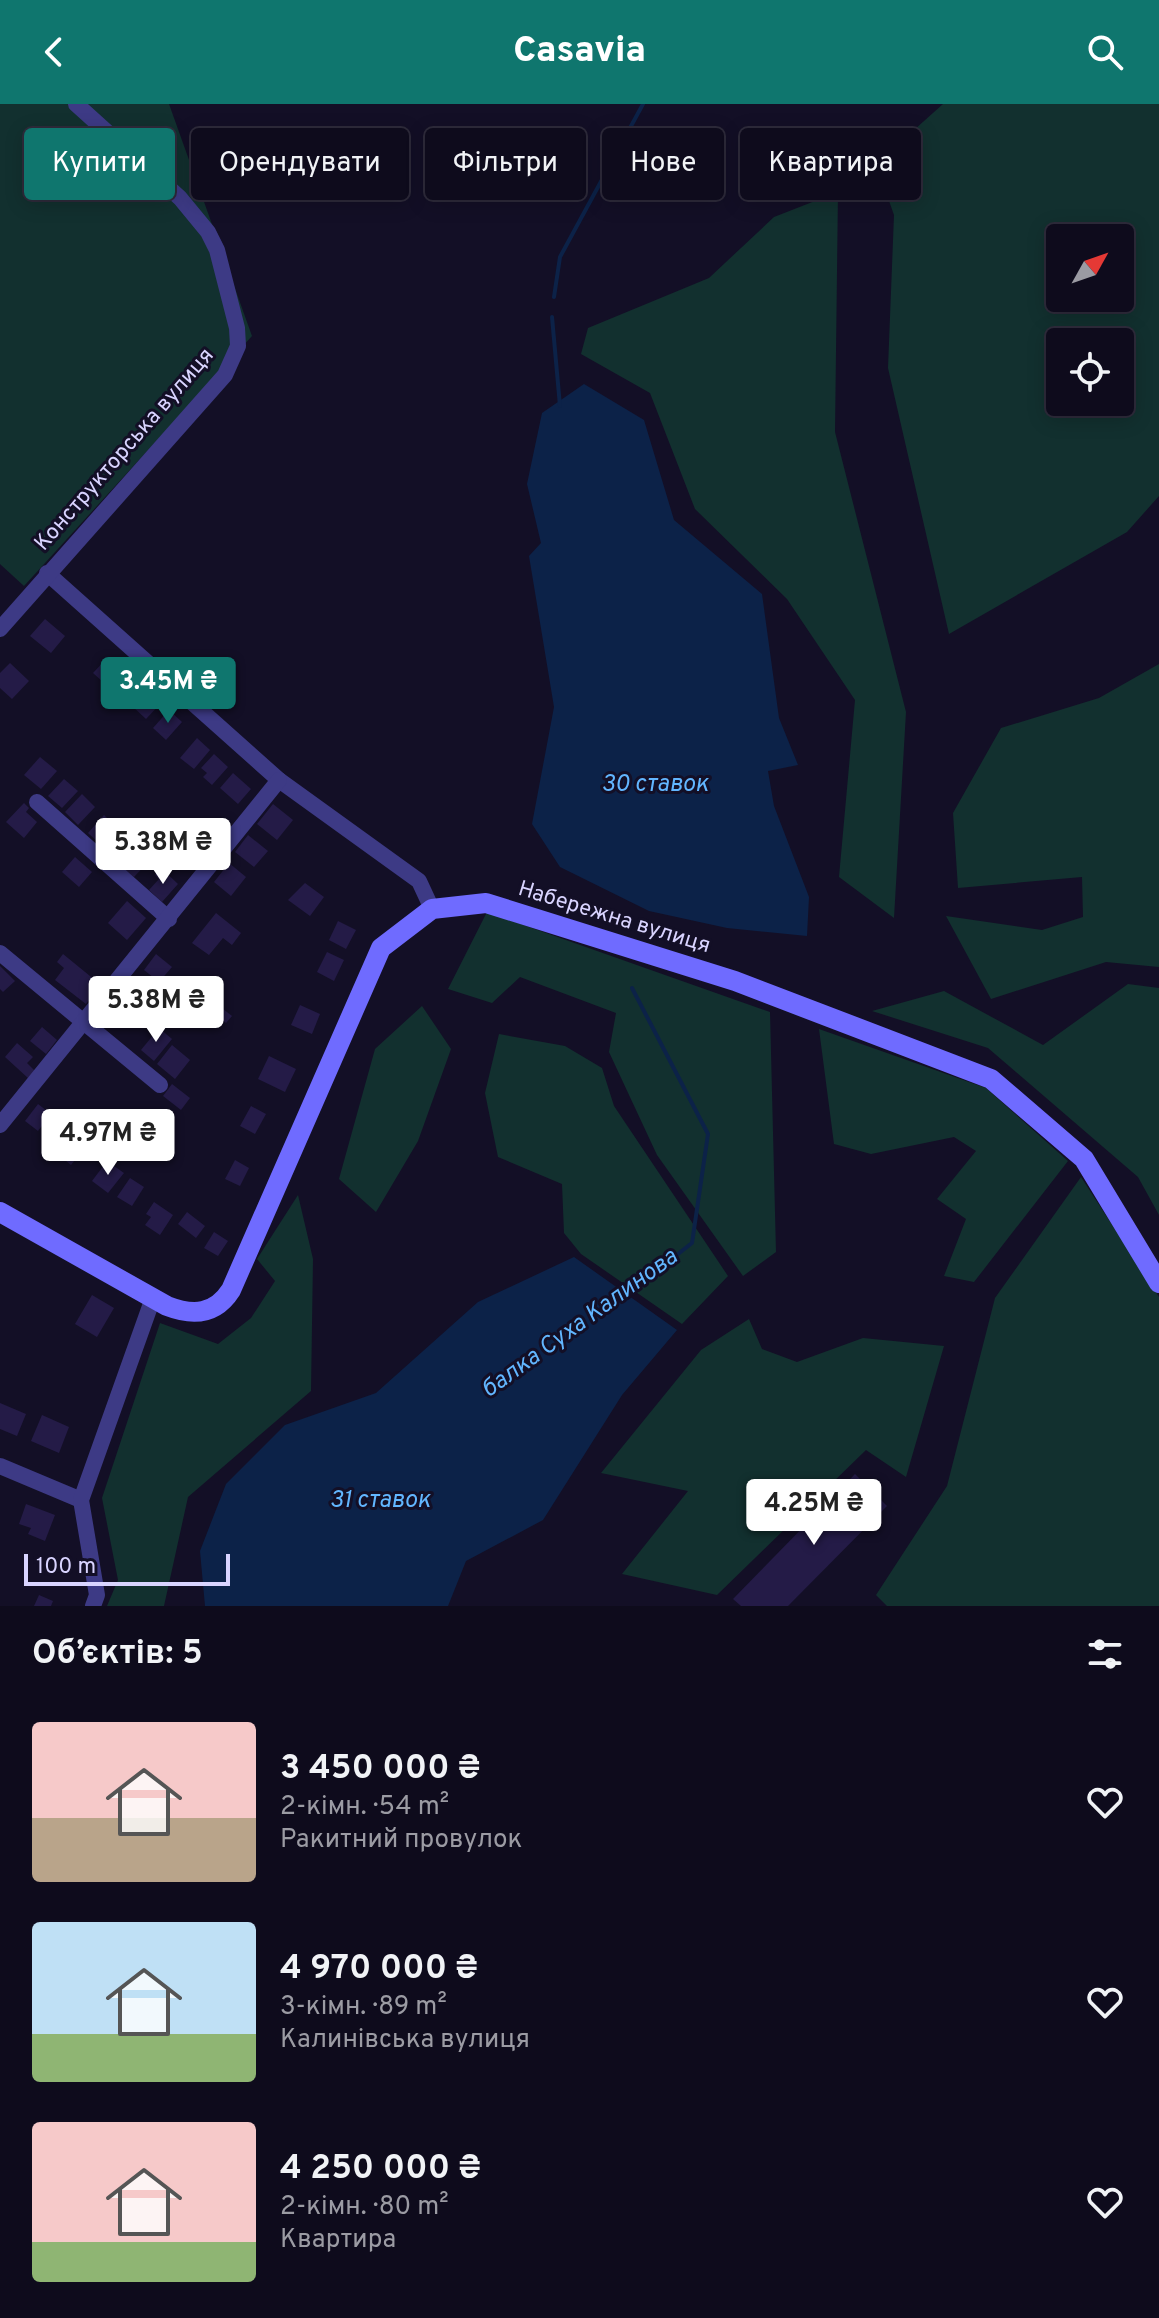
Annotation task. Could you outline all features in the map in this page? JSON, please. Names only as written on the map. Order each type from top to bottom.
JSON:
[{"type":"street","name":"Конструкторська вулиця","points":[[0,629],[225,375],[238,346],[237,328],[217,250],[198,216],[76,104]]},
{"type":"street","points":[[47,573],[279,780],[419,881],[432,909]]},
{"type":"street","points":[[0,1125],[279,780]]},
{"type":"street","points":[[37,802],[169,919]]},
{"type":"street","name":"Набережна вулиця","points":[[153,1298],[183,1312],[207,1311],[226,1298],[374,961],[390,938],[432,909],[486,903],[735,981],[991,1079],[1084,1159],[1159,1283]]},
{"type":"street","points":[[0,953],[160,1085]]},
{"type":"street","points":[[0,1212],[153,1298],[81,1500],[97,1595],[93,1606]]},
{"type":"street","points":[[0,1466],[81,1500]]},
{"type":"green space","points":[[0,104],[169,104],[191,165],[191,200],[203,200],[252,336],[24,586],[0,564]]},
{"type":"green space","points":[[943,104],[1159,104],[1159,496],[1127,532],[949,634],[888,368],[894,215],[889,200],[921,200],[921,128],[916,128]]},
{"type":"green space","points":[[818,200],[838,200],[835,432],[906,712],[894,918],[839,877],[855,700],[787,599],[695,509],[650,393],[581,354],[588,328],[709,278],[774,217]]},
{"type":"green space","points":[[1159,664],[1159,967],[1106,962],[991,999],[946,916],[1042,930],[1083,917],[1082,877],[958,888],[953,813],[1001,728],[1099,698]]},
{"type":"green space","points":[[487,912],[770,1012],[776,1252],[743,1276],[657,1155],[609,1052],[616,1013],[520,977],[492,1003],[448,989]]},
{"type":"green space","points":[[1128,984],[1159,988],[1159,1215],[1138,1177],[988,1048],[872,1011],[944,991],[1043,1045]]},
{"type":"green space","points":[[422,1006],[451,1049],[418,1141],[376,1212],[339,1179],[375,1049]]},
{"type":"green space","points":[[819,1029],[986,1088],[1068,1161],[974,1282],[944,1276],[966,1219],[937,1199],[976,1151],[954,1137],[871,1154],[834,1144]]},
{"type":"green space","points":[[499,1034],[565,1046],[602,1068],[614,1106],[728,1276],[682,1324],[581,1254],[564,1233],[562,1184],[498,1157],[485,1093]]},
{"type":"green space","points":[[1081,1177],[1159,1297],[1159,1606],[887,1606],[876,1595],[947,1486],[995,1298]]},
{"type":"green space","points":[[298,1195],[313,1259],[311,1391],[188,1497],[164,1606],[107,1606],[118,1580],[102,1498],[160,1323],[218,1344],[251,1318],[275,1281],[257,1259]]},
{"type":"green space","points":[[749,1319],[762,1349],[797,1362],[863,1338],[944,1346],[906,1477],[866,1450],[717,1595],[622,1574],[688,1491],[601,1473],[701,1350]]},
{"type":"water","name":"30 ставок","points":[[584,384],[644,420],[674,520],[762,594],[779,718],[798,765],[768,771],[774,806],[809,897],[807,936],[727,928],[649,911],[560,867],[532,824],[554,707],[529,556],[541,543],[527,484],[542,413]]},
{"type":"water","name":"31 ставок","points":[[574,1257],[677,1330],[622,1395],[543,1520],[466,1561],[448,1606],[205,1606],[200,1551],[226,1484],[285,1425],[376,1393],[478,1302]]},
{"type":"building","points":[[45,619],[65,636],[51,653],[30,636]]},
{"type":"building","points":[[108,657],[118,666],[103,682],[93,673]]},
{"type":"building","points":[[10,663],[29,681],[12,699],[0,688],[0,673]]},
{"type":"building","points":[[123,670],[134,680],[123,693],[112,683]]},
{"type":"building","points":[[147,690],[161,703],[146,719],[132,706]]},
{"type":"building","points":[[169,710],[182,722],[166,740],[153,728]]},
{"type":"building","points":[[197,738],[210,750],[194,769],[180,758]]},
{"type":"building","points":[[214,754],[228,767],[212,785],[203,777],[207,773],[201,768]]},
{"type":"building","points":[[40,757],[57,771],[41,789],[24,775]]},
{"type":"building","points":[[233,773],[251,789],[238,804],[220,788]]},
{"type":"building","points":[[64,779],[78,791],[62,808],[48,796]]},
{"type":"building","points":[[82,794],[95,807],[78,825],[65,812]]},
{"type":"building","points":[[24,803],[29,808],[26,812],[37,822],[24,838],[6,822]]},
{"type":"building","points":[[273,804],[293,820],[277,840],[257,824]]},
{"type":"building","points":[[104,815],[118,829],[102,846],[88,833]]},
{"type":"building","points":[[196,828],[210,841],[200,853],[185,840]]},
{"type":"building","points":[[248,835],[268,851],[254,867],[235,852]]},
{"type":"building","points":[[136,850],[149,861],[134,877],[121,867]]},
{"type":"building","points":[[75,857],[92,872],[79,887],[62,872]]},
{"type":"building","points":[[229,863],[246,877],[231,896],[214,882]]},
{"type":"building","points":[[161,868],[178,884],[162,902],[149,890],[159,879],[155,875]]},
{"type":"building","points":[[305,883],[324,897],[310,916],[288,900]]},
{"type":"building","points":[[127,901],[146,918],[127,940],[108,923]]},
{"type":"building","points":[[216,913],[241,933],[232,945],[223,938],[209,955],[192,943]]},
{"type":"building","points":[[338,921],[356,930],[346,949],[329,940]]},
{"type":"building","points":[[327,952],[344,960],[334,981],[317,972]]},
{"type":"building","points":[[63,954],[101,985],[86,1004],[55,980],[64,968],[57,962]]},
{"type":"building","points":[[156,954],[172,967],[159,982],[144,970]]},
{"type":"building","points":[[0,966],[15,981],[3,992],[0,989]]},
{"type":"building","points":[[208,997],[232,1016],[226,1023],[202,1004]]},
{"type":"building","points":[[119,1000],[134,1012],[121,1027],[107,1015]]},
{"type":"building","points":[[300,1005],[320,1014],[312,1034],[291,1025]]},
{"type":"building","points":[[42,1027],[57,1040],[46,1054],[30,1041]]},
{"type":"building","points":[[159,1028],[172,1039],[154,1061],[141,1050]]},
{"type":"building","points":[[17,1043],[33,1057],[27,1063],[35,1071],[28,1078],[5,1057]]},
{"type":"building","points":[[172,1045],[190,1060],[175,1079],[157,1064]]},
{"type":"building","points":[[269,1056],[296,1069],[285,1092],[258,1079]]},
{"type":"building","points":[[172,1084],[190,1098],[181,1110],[163,1096]]},
{"type":"building","points":[[38,1104],[51,1114],[38,1131],[25,1121]]},
{"type":"building","points":[[251,1106],[266,1114],[255,1134],[240,1126]]},
{"type":"building","points":[[68,1133],[85,1147],[71,1165],[49,1147],[59,1135],[63,1139]]},
{"type":"building","points":[[235,1160],[249,1168],[240,1186],[225,1179]]},
{"type":"building","points":[[107,1161],[124,1173],[108,1193],[92,1181]]},
{"type":"building","points":[[130,1178],[144,1187],[132,1206],[117,1197]]},
{"type":"building","points":[[154,1202],[173,1215],[160,1235],[145,1225],[151,1217],[146,1214]]},
{"type":"building","points":[[187,1212],[205,1226],[196,1238],[178,1224]]},
{"type":"building","points":[[214,1232],[228,1241],[218,1256],[204,1248]]},
{"type":"building","points":[[92,1295],[114,1308],[97,1337],[75,1324]]},
{"type":"building","points":[[0,1403],[26,1414],[17,1436],[0,1429]]},
{"type":"building","points":[[42,1415],[69,1427],[59,1453],[31,1441]]},
{"type":"building","points":[[855,1474],[887,1506],[788,1606],[741,1606],[733,1599]]},
{"type":"building","points":[[26,1504],[55,1515],[45,1541],[28,1534],[31,1528],[19,1524]]},
{"type":"building","points":[[39,1595],[53,1601],[51,1606],[34,1606]]},
{"type":"waterway","name":"балка Суха Калинова","points":[[554,297],[560,257],[643,104]]},
{"type":"waterway","name":"балка Суха Калинова","points":[[552,317],[560,406]]},
{"type":"waterway","name":"балка Суха Калинова","points":[[623,1297],[692,1243],[708,1134],[632,988]]}]
